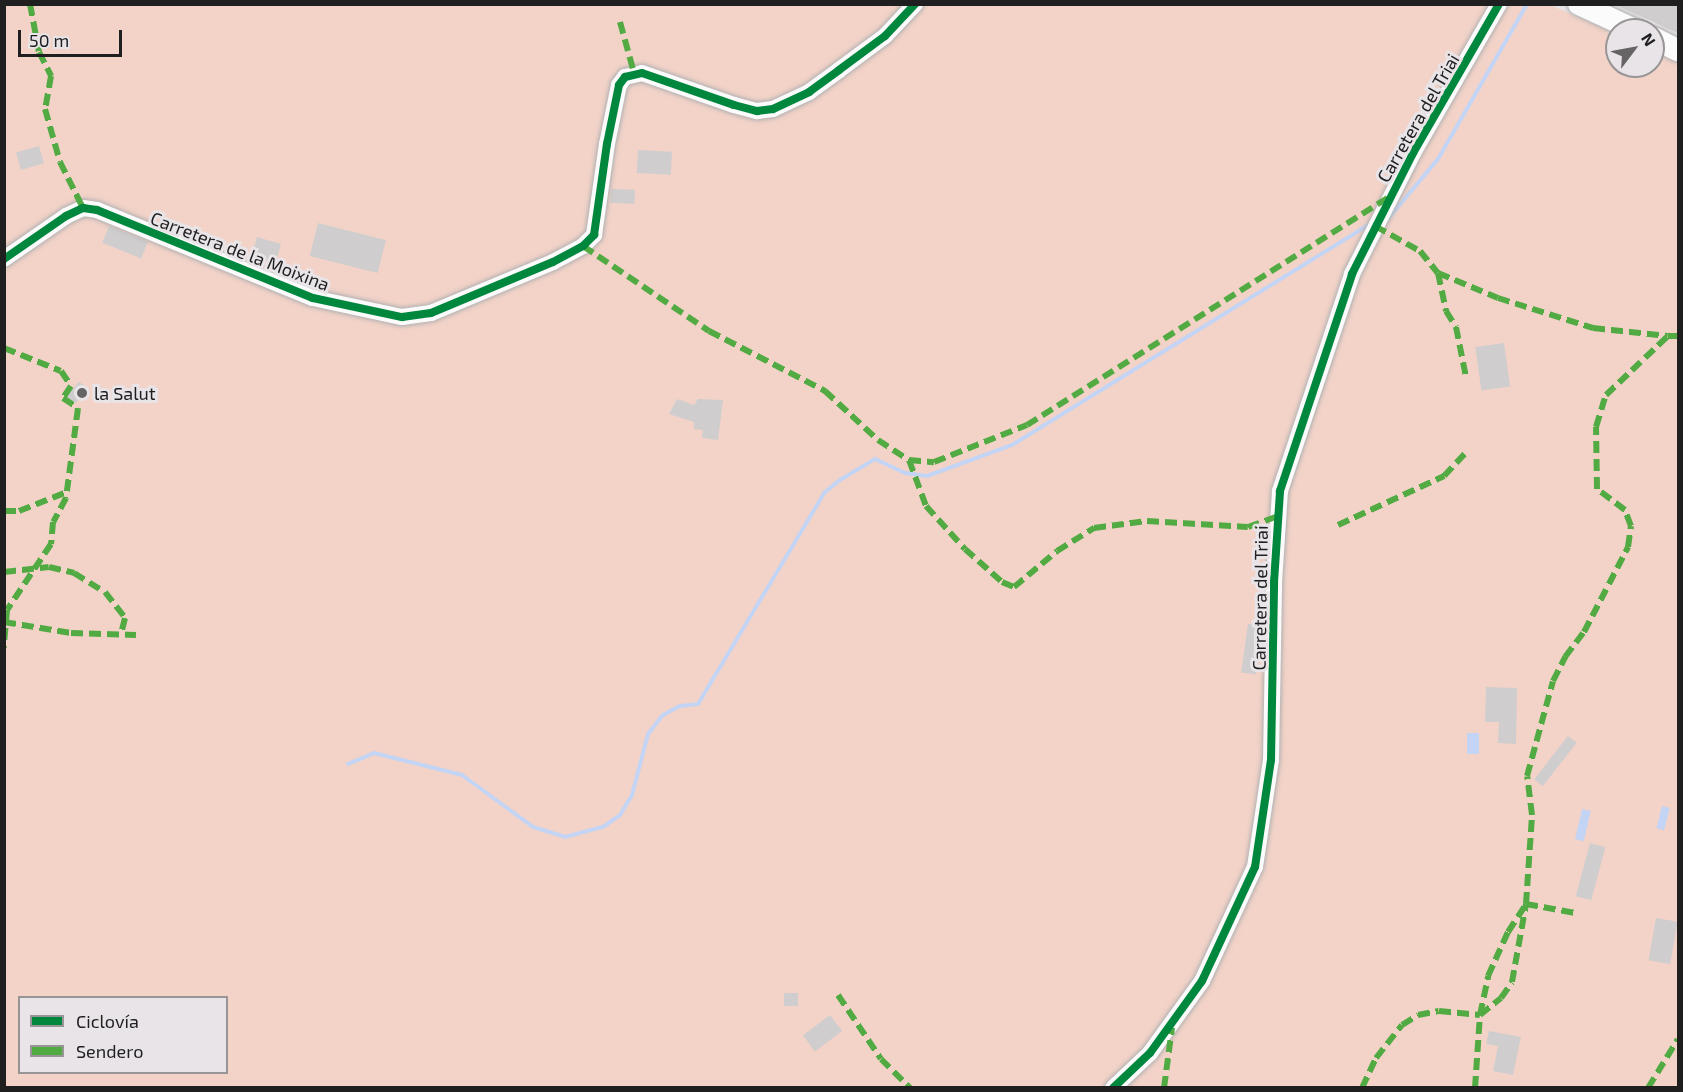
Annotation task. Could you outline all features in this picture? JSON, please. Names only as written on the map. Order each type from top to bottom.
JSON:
[{"type":"main road","points":[[1590,7],[1612,18]]},
{"type":"street","name":"Carretera de la Moixina","points":[[4,260],[23,244],[83,208],[97,210],[313,298],[402,317],[431,313],[553,262],[584,246],[594,235],[609,134],[619,85],[626,77],[642,73],[734,105],[757,111],[773,109],[809,92],[885,36],[915,4]]},
{"type":"street","name":"Carretera del Triai","points":[[1113,1088],[1150,1053],[1202,981],[1255,867],[1271,760],[1274,582],[1280,491],[1352,274],[1413,153],[1499,4]]},
{"type":"shaded area","points":[[1548,4],[1605,29],[1605,78],[1665,78],[1665,54],[1678,60],[1678,1087],[5,1088],[5,5]]},
{"type":"water","points":[[1467,733],[1479,733],[1479,754],[1467,754]]},
{"type":"water","points":[[1662,806],[1670,808],[1664,830],[1656,828]]},
{"type":"water","points":[[1582,809],[1591,811],[1584,841],[1575,839]]},
{"type":"building","points":[[1614,4],[1678,4],[1678,33],[1665,27],[1665,18],[1645,18]]},
{"type":"building","points":[[39,146],[44,163],[21,170],[16,153]]},
{"type":"building","points":[[638,150],[672,152],[671,175],[637,173]]},
{"type":"building","points":[[611,189],[635,190],[634,204],[611,203]]},
{"type":"building","points":[[318,223],[386,240],[378,273],[310,256]]},
{"type":"building","points":[[109,226],[148,242],[141,258],[102,243]]},
{"type":"building","points":[[257,237],[281,244],[276,263],[251,256]]},
{"type":"building","points":[[1504,343],[1510,387],[1481,391],[1475,347]]},
{"type":"building","name":"la Salut","points":[[79,382],[87,387],[76,403],[66,397]]},
{"type":"building","points":[[677,399],[694,405],[698,399],[723,400],[718,440],[702,438],[703,430],[694,429],[694,422],[669,414]]},
{"type":"building","points":[[1248,624],[1263,626],[1256,675],[1241,673]]},
{"type":"building","points":[[1486,687],[1517,688],[1516,744],[1498,743],[1499,722],[1485,722]]},
{"type":"building","points":[[1568,736],[1577,743],[1543,786],[1534,779]]},
{"type":"building","points":[[1590,843],[1605,847],[1591,900],[1576,896]]},
{"type":"building","points":[[1656,918],[1678,922],[1670,964],[1649,960]]},
{"type":"building","points":[[784,993],[798,993],[798,1006],[784,1006]]},
{"type":"building","points":[[830,1015],[842,1031],[815,1051],[803,1035]]},
{"type":"building","points":[[1489,1031],[1521,1037],[1513,1075],[1493,1071],[1498,1046],[1486,1044]]},
{"type":"waterway","points":[[1387,220],[1438,159],[1527,4]]},
{"type":"waterway","points":[[348,764],[374,753],[462,775],[533,827],[565,837],[603,827],[620,815],[632,795],[648,734],[663,715],[680,706],[698,704],[825,492],[840,480],[875,459],[905,473],[927,476],[1012,445],[1371,223]]},
{"type":"marked path","points":[[30,4],[39,52],[51,76],[45,109],[60,162],[83,208]]},
{"type":"marked path","points":[[620,22],[634,73]]},
{"type":"marked path","points":[[583,246],[709,331],[825,391],[878,440],[909,460],[934,462],[1027,425],[1388,198]]},
{"type":"marked path","points":[[1375,226],[1420,251],[1438,273],[1446,311],[1456,327],[1466,377]]},
{"type":"marked path","points":[[1438,273],[1498,298],[1593,328],[1668,336]]},
{"type":"marked path","points":[[1362,1088],[1376,1058],[1402,1025],[1418,1015],[1439,1011],[1480,1015],[1488,976],[1508,932],[1526,904],[1532,815],[1527,776],[1553,681],[1565,657],[1584,632],[1628,547],[1631,526],[1625,510],[1597,489],[1596,427],[1606,395],[1668,336],[1678,336]]},
{"type":"marked path","points":[[4,348],[61,371],[71,386],[63,398],[78,408],[66,498],[53,522],[51,544],[7,610],[4,648]]},
{"type":"marked path","points":[[1338,525],[1444,476],[1466,452]]},
{"type":"marked path","points":[[909,460],[926,506],[965,549],[1002,582],[1014,587],[1057,551],[1094,528],[1147,521],[1248,527],[1276,517]]},
{"type":"marked path","points":[[4,511],[19,511],[67,492]]},
{"type":"marked path","points":[[4,572],[49,567],[74,573],[105,592],[125,618],[121,634]]},
{"type":"marked path","points":[[4,622],[71,633],[136,635]]},
{"type":"marked path","points":[[1475,1088],[1480,1015],[1501,998],[1512,982],[1526,904],[1575,913]]},
{"type":"marked path","points":[[838,995],[881,1059],[910,1088]]},
{"type":"marked path","points":[[1164,1088],[1172,1028]]},
{"type":"marked path","points":[[1648,1088],[1678,1039]]},
{"type":"cycle path","points":[[4,259],[66,216],[83,208],[97,210],[313,298],[402,317],[431,313],[553,262],[583,246],[594,235],[607,144],[619,85],[625,77],[642,73],[734,105],[757,111],[773,109],[809,92],[885,36],[915,4]]},
{"type":"cycle path","points":[[1113,1088],[1150,1053],[1202,981],[1255,867],[1271,760],[1274,582],[1280,491],[1352,274],[1413,153],[1499,4]]},
{"type":"place","name":"la Salut","points":[[82,393]]}]
